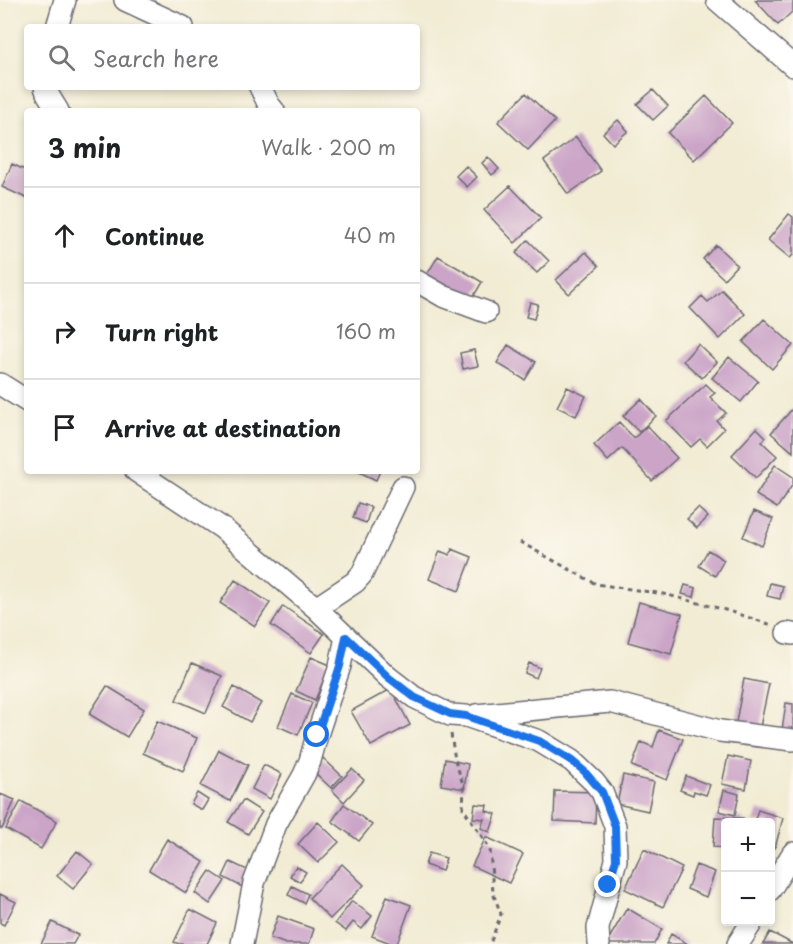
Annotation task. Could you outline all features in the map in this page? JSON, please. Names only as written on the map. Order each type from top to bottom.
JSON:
[{"type":"street","points":[[58,24],[65,0]]},
{"type":"street","points":[[125,0],[177,24]]},
{"type":"street","points":[[717,0],[793,66]]},
{"type":"street","points":[[46,90],[56,108]]},
{"type":"street","points":[[262,90],[272,108]]},
{"type":"street","points":[[420,283],[443,296],[486,312]]},
{"type":"street","points":[[0,384],[24,399]]},
{"type":"street","points":[[141,474],[222,528],[316,608],[388,677],[414,697],[458,715],[539,741],[584,771],[602,792],[615,826],[616,860],[598,928],[599,944]]},
{"type":"street","points":[[316,608],[355,582],[362,574],[403,487]]},
{"type":"street","points":[[242,944],[254,883],[274,830],[310,761],[340,666],[346,637]]},
{"type":"street","points":[[458,715],[610,702],[720,731],[793,740]]},
{"type":"street","points":[[775,883],[793,853]]},
{"type":"street","points":[[738,944],[749,926]]},
{"type":"path","points":[[520,542],[596,584],[664,594],[722,609],[784,630]]},
{"type":"path","points":[[458,715],[455,760],[464,787],[463,808],[490,849],[493,893],[501,915],[490,944]]},
{"type":"building","points":[[755,0],[793,0],[793,11],[778,25]]},
{"type":"building","points":[[653,90],[668,106],[653,120],[637,104]]},
{"type":"building","points":[[526,93],[555,121],[528,150],[498,122]]},
{"type":"building","points":[[706,96],[732,123],[694,160],[668,133]]},
{"type":"building","points":[[618,120],[628,131],[613,144],[603,133]]},
{"type":"building","points":[[576,137],[601,171],[568,194],[544,161]]},
{"type":"building","points":[[488,157],[499,169],[492,175],[482,163]]},
{"type":"building","points":[[12,164],[24,170],[24,197],[2,187]]},
{"type":"building","points":[[466,166],[477,177],[467,187],[456,176]]},
{"type":"building","points":[[510,186],[541,218],[515,243],[484,210]]},
{"type":"building","points":[[789,214],[793,217],[793,255],[790,258],[768,240]]},
{"type":"building","points":[[528,240],[549,261],[537,273],[516,253]]},
{"type":"building","points":[[716,245],[737,265],[724,279],[703,259]]},
{"type":"building","points":[[586,252],[599,266],[569,294],[556,280]]},
{"type":"building","points":[[438,256],[482,282],[465,311],[421,285]]},
{"type":"building","points":[[722,290],[745,314],[720,339],[690,308],[702,296],[708,302]]},
{"type":"building","points":[[530,302],[538,304],[534,319],[526,317]]},
{"type":"building","points":[[764,319],[793,345],[772,369],[743,342]]},
{"type":"building","points":[[698,344],[717,362],[702,378],[683,361]]},
{"type":"building","points":[[508,345],[536,362],[525,380],[497,363]]},
{"type":"building","points":[[474,350],[478,366],[463,369],[460,353]]},
{"type":"building","points":[[729,357],[758,381],[741,402],[712,378]]},
{"type":"building","points":[[706,384],[715,393],[710,397],[726,413],[717,421],[724,429],[707,446],[700,439],[691,447],[666,421]]},
{"type":"building","points":[[567,387],[586,396],[576,416],[557,407]]},
{"type":"building","points":[[641,399],[656,416],[639,432],[623,416]]},
{"type":"building","points":[[793,408],[793,452],[771,433]]},
{"type":"building","points":[[619,422],[634,438],[647,426],[677,458],[652,481],[622,448],[608,461],[594,445]]},
{"type":"building","points":[[757,428],[766,437],[762,442],[777,456],[756,478],[732,455]]},
{"type":"building","points":[[775,465],[793,477],[793,484],[777,508],[756,495]]},
{"type":"building","points":[[363,474],[379,474],[376,480]]},
{"type":"building","points":[[358,503],[371,507],[366,523],[353,518]]},
{"type":"building","points":[[698,508],[708,517],[697,528],[687,519]]},
{"type":"building","points":[[754,511],[773,519],[762,546],[743,537]]},
{"type":"building","points":[[452,549],[472,557],[459,591],[429,579],[440,551],[450,555]]},
{"type":"building","points":[[708,550],[724,560],[715,576],[699,566]]},
{"type":"building","points":[[235,580],[270,603],[255,626],[220,603]]},
{"type":"building","points":[[770,583],[783,586],[780,599],[767,596]]},
{"type":"building","points":[[685,585],[696,588],[694,597],[682,594]]},
{"type":"building","points":[[639,602],[682,614],[671,654],[628,642]]},
{"type":"building","points":[[283,606],[324,634],[311,653],[271,625]]},
{"type":"building","points":[[311,657],[330,665],[315,700],[296,691]]},
{"type":"building","points":[[192,663],[222,676],[206,713],[176,700]]},
{"type":"building","points":[[529,663],[540,668],[536,678],[525,673]]},
{"type":"building","points":[[744,679],[769,684],[760,727],[736,722]]},
{"type":"building","points":[[107,686],[144,709],[127,737],[89,714]]},
{"type":"building","points":[[234,687],[261,703],[250,722],[223,707]]},
{"type":"building","points":[[391,689],[410,725],[371,746],[351,711]]},
{"type":"building","points":[[292,694],[312,703],[298,735],[278,726]]},
{"type":"building","points":[[786,703],[793,704],[793,732],[782,730]]},
{"type":"building","points":[[157,721],[197,738],[183,771],[143,753]]},
{"type":"building","points":[[659,730],[683,739],[667,780],[632,766],[641,742],[653,747]]},
{"type":"building","points":[[219,750],[248,765],[230,801],[201,786]]},
{"type":"building","points":[[728,756],[751,761],[746,789],[722,784]]},
{"type":"building","points":[[323,758],[342,776],[331,788],[312,770]]},
{"type":"building","points":[[445,759],[468,764],[464,789],[441,785]]},
{"type":"building","points":[[264,765],[282,774],[270,799],[252,789]]},
{"type":"building","points":[[352,769],[364,780],[344,802],[332,790]]},
{"type":"building","points":[[623,775],[654,782],[648,811],[617,804]]},
{"type":"building","points":[[686,776],[710,785],[706,795],[694,791],[693,795],[680,790]]},
{"type":"building","points":[[724,790],[739,794],[735,815],[719,811]]},
{"type":"building","points":[[555,791],[596,792],[595,823],[554,821]]},
{"type":"building","points":[[197,793],[208,800],[202,810],[191,804]]},
{"type":"building","points":[[0,794],[15,800],[2,829],[0,828]]},
{"type":"building","points":[[243,800],[262,812],[248,834],[228,822]]},
{"type":"building","points":[[21,801],[57,821],[41,849],[6,829]]},
{"type":"building","points":[[344,804],[372,825],[359,841],[332,821]]},
{"type":"building","points":[[475,804],[487,805],[486,811],[496,814],[490,832],[481,828],[484,819],[473,818]]},
{"type":"building","points":[[758,810],[783,818],[775,848],[775,818],[755,818]]},
{"type":"building","points":[[715,817],[743,818],[721,818],[721,848],[713,847]]},
{"type":"building","points":[[318,822],[339,842],[318,863],[298,844]]},
{"type":"building","points":[[486,837],[523,854],[509,883],[472,866]]},
{"type":"building","points":[[167,839],[204,862],[186,893],[149,870]]},
{"type":"building","points":[[644,849],[682,868],[663,907],[625,889]]},
{"type":"building","points":[[77,851],[93,864],[73,889],[57,876]]},
{"type":"building","points":[[429,853],[446,858],[442,871],[425,865]]},
{"type":"building","points":[[230,862],[254,873],[246,889],[223,877]]},
{"type":"building","points":[[342,864],[364,885],[330,919],[309,898]]},
{"type":"building","points":[[696,865],[715,872],[706,897],[687,889]]},
{"type":"building","points":[[296,866],[306,872],[300,882],[290,876]]},
{"type":"building","points":[[210,871],[225,881],[210,904],[195,893]]},
{"type":"building","points":[[292,886],[308,894],[304,903],[288,895]]},
{"type":"building","points":[[0,894],[16,902],[4,925],[0,923]]},
{"type":"building","points":[[387,896],[411,905],[397,944],[372,936]]},
{"type":"building","points":[[352,901],[372,916],[362,929],[353,922],[346,931],[335,923]]},
{"type":"building","points":[[627,908],[662,929],[654,944],[610,944],[607,942]]},
{"type":"building","points":[[190,909],[217,923],[207,944],[174,942]]},
{"type":"building","points":[[278,916],[314,929],[309,944],[286,944],[270,938]]},
{"type":"building","points":[[52,922],[78,935],[73,944],[41,944]]},
{"type":"building","points":[[770,932],[793,944],[763,944]]},
{"type":"building","points":[[671,934],[688,944],[666,944]]},
{"type":"route","points":[[317,735],[344,653],[346,637],[388,677],[414,697],[450,714],[466,716],[539,741],[584,771],[602,792],[615,826],[616,860],[608,885]]}]
